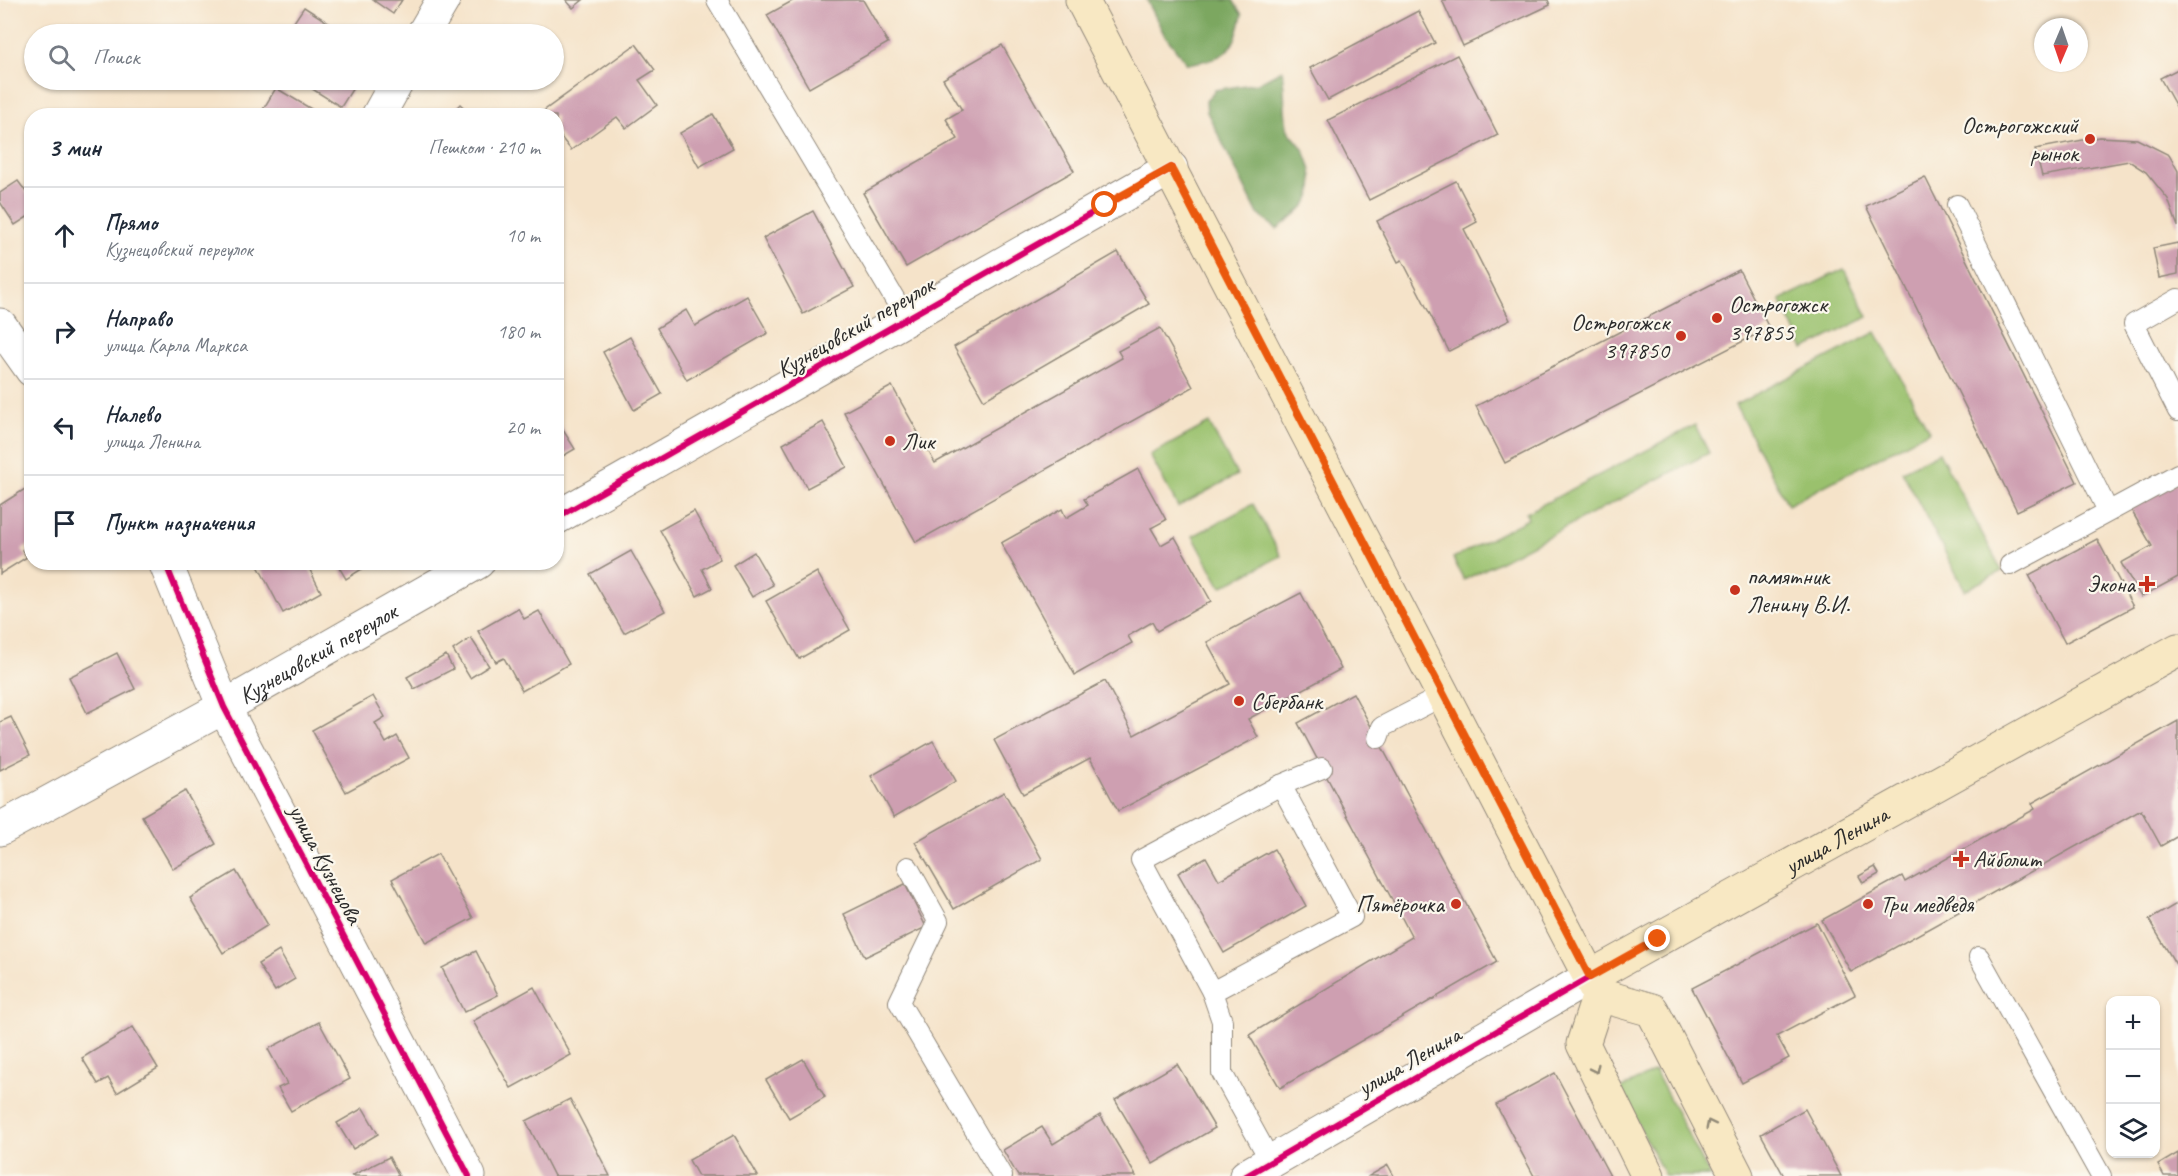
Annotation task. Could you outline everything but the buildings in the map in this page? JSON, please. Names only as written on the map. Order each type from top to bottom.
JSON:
[{"type":"main road","points":[[1082,0],[1594,986],[1583,1044],[1648,1176]]},
{"type":"main road","name":"улица Ленина","points":[[1594,986],[2178,650]]},
{"type":"main road","points":[[1594,986],[1652,1010],[1737,1176]]},
{"type":"street","points":[[429,24],[443,0]]},
{"type":"street","points":[[382,108],[392,90]]},
{"type":"street","name":"Кузнецовский переулок","points":[[564,513],[1171,168]]},
{"type":"street","points":[[0,325],[24,359]]},
{"type":"street","name":"улица Кузнецова","points":[[168,570],[224,707],[466,1175]]},
{"type":"street","name":"Кузнецовский переулок","points":[[0,829],[224,707],[464,570]]},
{"type":"street","name":"улица Ленина","points":[[1259,1169],[1594,986]]},
{"type":"lane","points":[[717,0],[906,318]]},
{"type":"lane","points":[[1957,205],[2108,512]]},
{"type":"lane","points":[[2178,299],[2134,324],[2178,411]]},
{"type":"lane","points":[[2010,565],[2178,474]]},
{"type":"lane","points":[[1378,738],[1382,727],[1444,695]]},
{"type":"lane","points":[[1259,1169],[1222,1073],[1222,1021],[1212,992],[1141,860],[1281,785],[1322,768]]},
{"type":"lane","points":[[1212,992],[1352,917],[1281,785]]},
{"type":"lane","points":[[908,867],[938,921],[898,1002],[1002,1176]]},
{"type":"lane","points":[[1979,957],[2101,1176]]},
{"type":"green space","points":[[1147,0],[1233,0],[1242,15],[1235,38],[1226,52],[1210,59],[1187,64],[1164,34]]},
{"type":"green space","points":[[1282,70],[1288,130],[1305,153],[1313,180],[1312,190],[1304,206],[1277,229],[1258,214],[1207,112],[1206,101],[1215,90],[1258,83]]},
{"type":"green space","points":[[1844,269],[1868,317],[1804,349],[1780,300]]},
{"type":"green space","points":[[1876,332],[1929,431],[1788,505],[1735,405]]},
{"type":"green space","points":[[1209,423],[1237,475],[1178,507],[1150,455]]},
{"type":"green space","points":[[1695,425],[1709,453],[1464,580],[1453,558],[1528,519],[1526,513]]},
{"type":"green space","points":[[1939,452],[2002,571],[1965,590],[1902,471]]},
{"type":"green space","points":[[1253,504],[1281,556],[1221,587],[1193,536]]},
{"type":"green space","points":[[1655,1071],[1710,1176],[1665,1176],[1620,1089]]},
{"type":"cycle path","points":[[564,513],[1171,168]]},
{"type":"cycle path","points":[[168,570],[224,707],[469,1176]]},
{"type":"cycle path","points":[[1246,1176],[1590,977]]},
{"type":"place","name":"Острогожский рынок","points":[[2090,139]]},
{"type":"place","name":"Острогожск 397855","points":[[1717,318]]},
{"type":"place","name":"Острогожск 397850","points":[[1681,336]]},
{"type":"place","name":"Лик","points":[[890,441]]},
{"type":"place","name":"Экона","points":[[2147,584]]},
{"type":"place","name":"памятник Ленину В.И.","points":[[1735,590]]},
{"type":"place","name":"Сбербанк","points":[[1239,701]]},
{"type":"place","name":"Айболит","points":[[1961,859]]},
{"type":"place","name":"Пятёрочка","points":[[1456,904]]},
{"type":"place","name":"Три медведя","points":[[1868,904]]},
{"type":"route","points":[[1105,205],[1171,168],[1590,977],[1658,939]]}]
